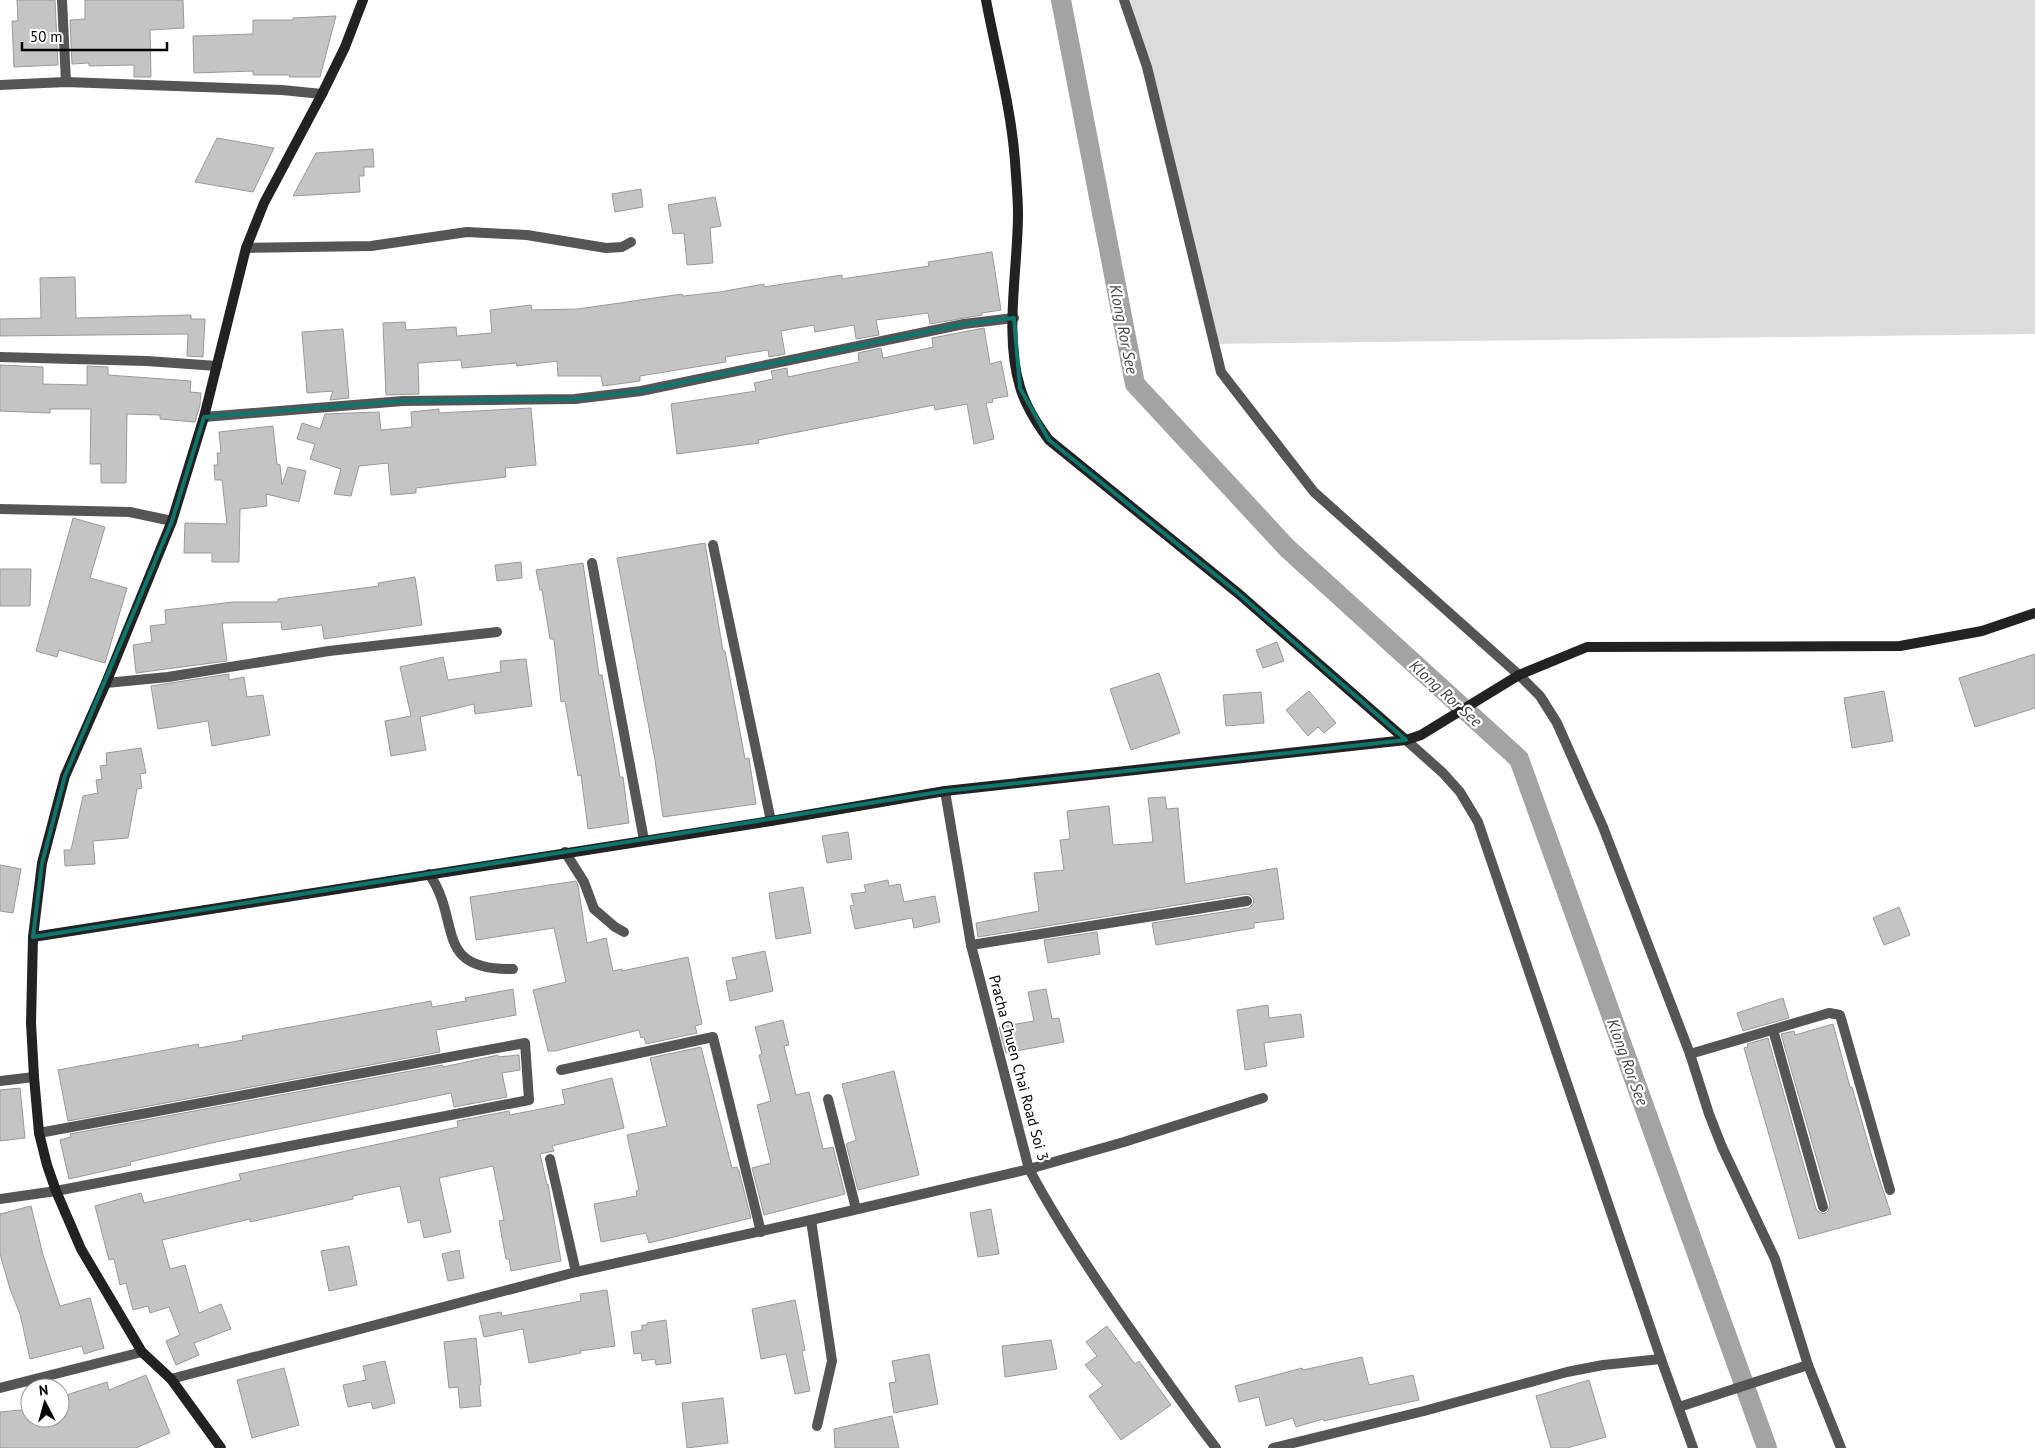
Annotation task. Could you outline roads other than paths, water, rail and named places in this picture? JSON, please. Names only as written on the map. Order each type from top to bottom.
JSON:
[{"type":"street","points":[[62,0],[66,82]]},
{"type":"street","points":[[221,1448],[171,1379],[142,1352],[81,1248],[56,1191],[47,1165],[40,1133],[34,1077],[31,1023],[33,937],[42,863],[59,796],[73,756],[106,683],[172,520],[204,417],[246,248],[264,203],[345,47],[363,0]]},
{"type":"street","points":[[986,0],[1011,128],[1014,157],[1018,213],[1014,318],[1015,360],[1020,388],[1035,420],[1050,440],[1239,594],[1406,740],[1460,792],[1478,822],[1693,1448]]},
{"type":"street","points":[[1124,0],[1147,67],[1220,372],[1314,492],[1519,675],[1540,696],[1558,723],[1603,827],[1690,1054],[1709,1114],[1722,1147],[1774,1259],[1808,1365],[1841,1448]]},
{"type":"street","points":[[0,85],[66,82],[282,90],[322,94]]},
{"type":"street","points":[[246,248],[370,246],[467,232],[527,235],[606,248],[622,247],[631,242]]},
{"type":"street","points":[[204,417],[403,400],[575,400],[641,391],[964,324],[1014,318]]},
{"type":"street","points":[[0,357],[147,361],[217,366]]},
{"type":"street","points":[[0,509],[130,512],[172,520]]},
{"type":"street","points":[[713,545],[772,821]]},
{"type":"street","points":[[592,563],[644,840]]},
{"type":"street","points":[[33,937],[772,821],[945,791],[1406,740],[1421,735],[1519,675],[1587,647],[1900,646],[1982,631],[2035,613]]},
{"type":"street","points":[[106,683],[168,677],[329,651],[497,632]]},
{"type":"street","name":"Pracha Chuen Chai Road Soi 3","points":[[945,791],[971,945],[1029,1169],[1045,1200],[1106,1295],[1216,1448]]},
{"type":"street","points":[[565,852],[584,882],[594,909],[615,927],[624,932]]},
{"type":"street","points":[[429,874],[440,891],[452,941],[459,952],[471,962],[482,966],[513,969]]},
{"type":"street","points":[[971,945],[1247,901]]},
{"type":"street","points":[[1690,1054],[1829,1013],[1837,1014],[1842,1018],[1890,1190]]},
{"type":"street","points":[[1773,1030],[1823,1207]]},
{"type":"street","points":[[561,1070],[713,1036],[761,1232]]},
{"type":"street","points":[[0,1199],[56,1191],[529,1100],[524,1042],[40,1133]]},
{"type":"street","points":[[0,1080],[34,1077]]},
{"type":"street","points":[[171,1379],[576,1272],[761,1232],[1029,1169],[1124,1142],[1263,1098]]},
{"type":"street","points":[[828,1099],[856,1209]]},
{"type":"street","points":[[550,1159],[576,1272]]},
{"type":"street","points":[[811,1220],[832,1361],[817,1426]]},
{"type":"street","points":[[0,1388],[142,1352]]},
{"type":"street","points":[[1273,1448],[1424,1411],[1566,1372],[1603,1364],[1661,1359]]},
{"type":"street","points":[[1679,1407],[1808,1365]]},
{"type":"waterway","name":"Klong Ror See","points":[[1061,0],[1135,384],[1287,548],[1519,759],[1767,1448]]}]
